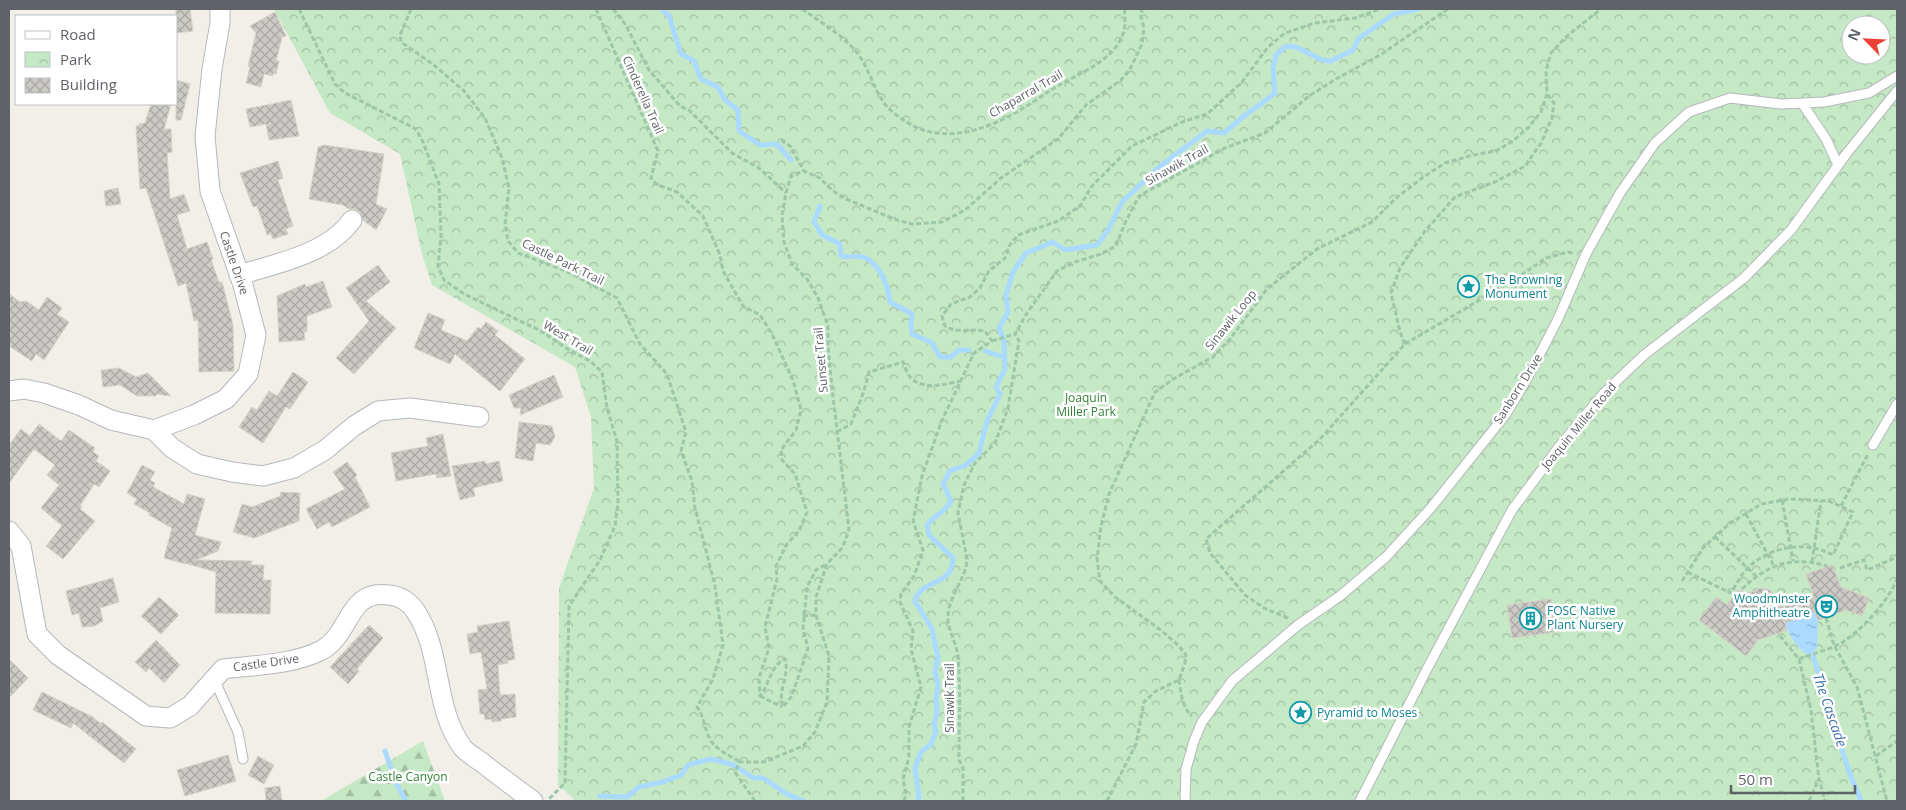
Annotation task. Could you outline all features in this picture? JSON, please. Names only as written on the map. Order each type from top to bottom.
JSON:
[{"type":"street","name":"Castle Drive","points":[[154,430],[194,415],[226,399],[248,374],[256,335],[240,275],[210,191],[205,136],[220,9]]},
{"type":"street","points":[[240,275],[319,249],[344,232],[352,220]]},
{"type":"street","points":[[9,391],[24,389],[44,393],[79,405],[111,420],[154,430],[172,448],[197,464],[232,472],[263,476],[294,468],[325,450],[354,426],[378,411],[410,408],[479,417]]},
{"type":"street","name":"Castle Drive","points":[[9,530],[21,546],[37,634],[58,655],[146,716],[170,718],[190,706],[223,669],[301,659],[322,650],[340,634],[357,604],[366,597],[377,593],[399,596],[416,611],[428,637],[447,718],[464,749],[533,801]]},
{"type":"lane","name":"Sanborn Drive","points":[[1185,801],[1186,769],[1194,740],[1202,722],[1232,681],[1298,625],[1340,596],[1386,557],[1430,509],[1506,414],[1528,378],[1558,319],[1586,254],[1620,193],[1655,142],[1689,112],[1730,98],[1781,104],[1824,102],[1869,93],[1897,76]]},
{"type":"lane","name":"Joaquin Miller Road","points":[[1360,801],[1427,669],[1512,510],[1552,456],[1604,393],[1644,355],[1744,278],[1791,230],[1838,164],[1897,91]]},
{"type":"lane","points":[[1802,103],[1826,139],[1838,164]]},
{"type":"lane","points":[[1872,444],[1897,404]]},
{"type":"lane","points":[[214,679],[238,732],[243,759]]},
{"type":"path","name":"West Trail","points":[[299,9],[335,84],[345,93],[416,129],[423,142],[439,184],[441,237],[438,266],[444,280],[464,294],[541,331],[569,350],[590,361],[602,372],[607,408],[617,441],[619,474],[617,516],[615,526],[600,560],[569,606],[565,783],[546,801]]},
{"type":"path","name":"Castle Park Trail","points":[[411,9],[400,35],[401,42],[434,65],[464,91],[485,118],[502,158],[509,188],[506,224],[508,241],[518,253],[566,271],[617,298],[640,344],[667,374],[686,432],[680,451],[692,481],[696,508],[715,586],[722,630],[723,645],[713,679],[697,707],[701,712],[709,739],[721,751],[739,763]]},
{"type":"path","name":"Cinderella Trail","points":[[596,9],[658,151],[651,178],[656,184],[677,192],[703,216],[720,255],[723,271],[743,306],[760,315],[772,334],[793,380],[799,402],[800,410],[796,430],[781,450],[782,460],[795,474],[807,512],[799,531],[787,544],[776,566],[777,579],[765,627],[769,648],[759,678],[760,696]]},
{"type":"path","points":[[613,9],[625,24],[649,70],[680,106],[690,110],[732,153],[760,168],[786,193]]},
{"type":"path","name":"Chaparral Trail","points":[[802,9],[839,34],[855,49],[884,103],[894,113],[920,130],[956,134],[977,130],[1009,116],[1097,63],[1119,42],[1125,30],[1125,9]]},
{"type":"path","points":[[781,140],[790,146],[804,171],[820,178],[833,191],[846,199],[894,219],[912,224],[942,222],[965,210],[1001,178],[1058,139],[1086,105],[1120,80],[1130,69],[1142,44],[1144,28],[1141,16],[1142,9]]},
{"type":"path","points":[[992,341],[985,331],[974,329],[954,331],[945,326],[942,316],[952,304],[970,297],[980,288],[989,270],[1005,258],[1009,246],[1018,236],[1058,221],[1080,206],[1092,186],[1132,146],[1182,122],[1207,114],[1242,82],[1268,47],[1285,33],[1315,23],[1355,18],[1380,9]]},
{"type":"path","name":"Sinawik Trail","points":[[963,801],[963,768],[959,760],[958,703],[960,688],[958,654],[948,620],[948,606],[967,566],[958,513],[964,485],[975,463],[995,443],[1008,408],[1019,341],[1015,334],[1026,313],[1057,271],[1075,262],[1101,254],[1116,246],[1139,196],[1226,148],[1265,132],[1336,78],[1380,55],[1448,9]]},
{"type":"path","name":"Sinawik Loop","points":[[1179,680],[1186,655],[1162,630],[1115,597],[1100,581],[1097,559],[1101,526],[1109,494],[1155,392],[1175,378],[1213,357],[1230,339],[1267,289],[1317,249],[1372,222],[1395,199],[1422,178],[1445,164],[1472,154],[1496,151],[1528,128],[1541,112],[1547,94],[1546,71],[1550,53],[1568,35],[1601,9]]},
{"type":"path","points":[[1405,344],[1400,332],[1392,293],[1400,268],[1426,231],[1455,197],[1495,182],[1526,166],[1541,143],[1552,118],[1554,103],[1547,94]]},
{"type":"path","name":"Sunset Trail","points":[[739,763],[764,762],[803,746],[815,732],[827,702],[829,656],[816,616],[816,597],[827,564],[843,547],[849,529],[828,346],[828,326],[818,298],[807,279],[792,264],[784,242],[782,216],[786,193],[792,176],[804,171]]},
{"type":"path","points":[[1298,625],[1286,617],[1264,608],[1245,594],[1210,553],[1206,539],[1321,438],[1405,344],[1517,278],[1546,258],[1568,252],[1586,254]]},
{"type":"path","points":[[904,801],[906,794],[903,779],[909,757],[908,727],[921,687],[911,649],[913,631],[900,602],[901,594],[914,576],[923,550],[913,521],[922,476],[942,420],[974,353],[992,341],[1015,334]]},
{"type":"path","points":[[837,432],[851,424],[869,372],[903,362],[910,377],[917,382],[938,386],[962,380]]},
{"type":"path","points":[[1841,507],[1872,444]]},
{"type":"path","points":[[1682,581],[1687,572],[1703,548],[1729,524],[1760,504],[1790,499],[1829,501],[1853,512],[1834,555],[1814,548],[1790,548],[1767,554],[1748,568],[1731,593],[1687,572]]},
{"type":"path","points":[[1782,500],[1792,561]]},
{"type":"path","points":[[1812,562],[1821,501]]},
{"type":"path","points":[[1746,514],[1774,566]]},
{"type":"path","points":[[1715,537],[1756,576]]},
{"type":"path","points":[[1840,568],[1864,560],[1867,570],[1897,558]]},
{"type":"path","points":[[1742,589],[1756,576],[1774,566],[1792,561],[1812,562],[1827,566]]},
{"type":"path","points":[[783,707],[792,696],[808,648],[802,630],[807,587],[816,570],[827,564]]},
{"type":"path","points":[[1799,659],[1843,642],[1868,620],[1892,592],[1897,579]]},
{"type":"path","points":[[803,616],[816,616]]},
{"type":"path","points":[[1826,618],[1834,645],[1857,687],[1886,801]]},
{"type":"path","points":[[1780,636],[1799,659],[1811,710],[1819,779],[1825,801]]},
{"type":"path","points":[[785,659],[786,670],[781,696],[783,707],[760,696],[766,689],[780,661],[785,659]]},
{"type":"path","points":[[1107,801],[1136,744],[1144,702],[1156,691],[1179,680],[1182,699],[1189,714],[1202,722]]},
{"type":"path","points":[[1876,756],[1897,740]]},
{"type":"path","points":[[739,763],[735,772],[755,801]]},
{"type":"path","points":[[1809,801],[1819,779]]},
{"type":"green space","name":"Joaquin Miller Park","points":[[274,9],[1897,9],[1897,801],[576,801],[558,785],[559,588],[594,488],[591,417],[575,367],[432,285],[422,254],[400,154],[330,113]]},
{"type":"green space","name":"Castle Canyon","points":[[423,741],[445,801],[321,801]]},
{"type":"water","points":[[1815,612],[1818,620],[1817,648],[1812,653],[1807,654],[1793,640],[1785,623]]},
{"type":"building","points":[[176,9],[190,9],[193,31],[178,33],[178,15],[176,15]]},
{"type":"building","points":[[275,12],[286,36],[282,37],[276,61],[279,61],[276,74],[273,73],[273,76],[264,74],[261,87],[246,83],[256,33],[250,26]]},
{"type":"building","points":[[178,81],[190,84],[181,120],[176,120]]},
{"type":"building","points":[[291,100],[299,136],[269,140],[266,124],[250,127],[246,109]]},
{"type":"building","points":[[151,105],[171,105],[164,129],[171,129],[172,152],[167,153],[170,199],[184,194],[190,211],[177,215],[187,249],[207,242],[219,282],[222,282],[233,325],[234,371],[199,372],[198,320],[194,321],[186,283],[178,286],[146,188],[140,189],[136,126],[145,123]]},
{"type":"building","points":[[324,145],[384,154],[376,204],[387,209],[376,230],[363,220],[360,212],[355,209],[309,199],[318,147]]},
{"type":"building","points":[[278,161],[283,178],[278,180],[293,226],[286,229],[288,234],[273,239],[271,234],[267,235],[257,206],[253,207],[240,173]]},
{"type":"building","points":[[118,188],[121,204],[106,206],[104,191]]},
{"type":"building","points":[[378,265],[390,282],[366,301],[396,328],[354,374],[336,358],[369,321],[346,288]]},
{"type":"building","points":[[323,281],[332,307],[307,316],[307,332],[304,332],[305,340],[279,342],[277,296],[305,284],[306,287]]},
{"type":"building","points":[[9,294],[20,302],[26,301],[39,310],[47,297],[62,308],[57,314],[69,322],[44,360],[36,354],[32,361],[9,346]]},
{"type":"building","points":[[428,313],[445,320],[441,330],[467,341],[478,327],[481,329],[486,322],[498,331],[495,335],[525,359],[500,391],[455,354],[450,364],[414,348]]},
{"type":"building","points":[[119,368],[136,377],[148,373],[171,396],[156,394],[156,396],[137,396],[120,385],[103,387],[101,370]]},
{"type":"building","points":[[293,372],[308,382],[290,409],[286,407],[263,443],[239,427],[252,407],[257,410],[269,391],[277,396]]},
{"type":"building","points":[[554,375],[563,397],[520,415],[521,408],[514,408],[509,395]]},
{"type":"building","points":[[519,422],[552,426],[555,437],[550,445],[536,443],[533,461],[515,458]]},
{"type":"building","points":[[39,424],[61,441],[69,430],[95,448],[93,452],[99,456],[96,461],[110,471],[99,487],[94,484],[80,506],[82,507],[80,509],[95,521],[63,559],[46,546],[62,526],[41,508],[59,485],[47,475],[55,465],[34,449],[9,483],[9,445],[21,429],[30,436]]},
{"type":"building","points":[[443,434],[451,476],[437,478],[436,474],[396,481],[391,453],[428,446],[426,438]]},
{"type":"building","points":[[485,461],[486,464],[499,461],[503,481],[473,488],[475,496],[460,500],[452,466]]},
{"type":"building","points":[[347,462],[357,475],[355,477],[370,507],[332,527],[329,522],[317,529],[306,509],[345,489],[333,472]]},
{"type":"building","points":[[142,465],[155,472],[150,480],[155,483],[153,487],[184,504],[187,494],[205,499],[195,535],[221,542],[218,551],[196,560],[252,561],[251,565],[264,565],[263,580],[271,580],[270,614],[215,613],[216,572],[164,558],[172,528],[134,504],[137,499],[127,493]]},
{"type":"building","points":[[281,492],[300,493],[299,521],[254,538],[233,532],[242,504],[252,507],[280,496]]},
{"type":"building","name":"Woodminster Amphitheatre","points":[[1832,565],[1841,587],[1869,598],[1862,616],[1846,610],[1818,620],[1815,612],[1785,623],[1787,630],[1758,640],[1746,656],[1699,620],[1716,597],[1727,605],[1738,590],[1749,593],[1760,588],[1770,590],[1783,607],[1814,597],[1806,574]]},
{"type":"building","points":[[113,578],[119,602],[100,608],[103,621],[94,626],[82,627],[79,613],[72,615],[66,591]]},
{"type":"building","points":[[159,597],[179,615],[161,634],[141,616]]},
{"type":"building","name":"FOSC Native Plant Nursery","points":[[1551,599],[1555,632],[1512,638],[1507,605]]},
{"type":"building","points":[[509,621],[515,659],[498,665],[500,695],[515,694],[516,717],[492,722],[491,719],[485,720],[484,714],[480,714],[478,690],[487,689],[481,652],[470,654],[467,634],[478,632],[477,626]]},
{"type":"building","points":[[369,625],[383,638],[357,669],[359,671],[348,684],[330,667]]},
{"type":"building","points":[[156,640],[180,665],[164,683],[149,668],[146,672],[135,662]]},
{"type":"building","points":[[9,659],[28,678],[9,698]]},
{"type":"building","points":[[42,692],[93,717],[101,724],[102,722],[136,749],[124,763],[73,723],[71,728],[33,710]]},
{"type":"building","points":[[228,755],[236,781],[185,796],[177,770]]},
{"type":"building","points":[[258,756],[274,765],[264,784],[248,775]]},
{"type":"building","points":[[280,786],[282,801],[266,801],[265,788]]},
{"type":"waterway","points":[[662,9],[669,16],[681,54],[694,61],[701,79],[718,87],[725,100],[738,110],[739,131],[760,145],[777,144],[791,160]]},
{"type":"waterway","points":[[918,801],[915,768],[921,752],[931,744],[936,731],[934,724],[937,713],[936,697],[938,685],[935,672],[938,658],[932,629],[915,601],[923,589],[948,574],[952,567],[953,558],[929,535],[927,525],[951,501],[943,484],[950,471],[966,465],[979,453],[987,421],[1000,394],[996,387],[1005,369],[1004,341],[999,328],[1008,312],[1006,295],[1013,272],[1026,253],[1053,242],[1065,250],[1097,245],[1108,230],[1122,202],[1159,167],[1207,131],[1224,133],[1275,93],[1273,68],[1276,55],[1286,46],[1296,47],[1322,60],[1331,61],[1353,50],[1359,38],[1394,14],[1419,9]]},
{"type":"waterway","points":[[820,206],[814,222],[822,235],[840,244],[841,256],[857,256],[871,261],[881,273],[890,302],[912,314],[912,334],[932,343],[940,357],[951,357],[959,350],[969,350]]},
{"type":"waterway","points":[[985,351],[1003,357]]},
{"type":"waterway","name":"The Cascade","points":[[1810,646],[1849,772],[1861,801]]},
{"type":"waterway","points":[[385,751],[396,783],[406,801]]},
{"type":"waterway","points":[[600,796],[627,797],[639,787],[662,782],[681,775],[688,765],[711,759],[734,765],[753,778],[763,778],[787,794],[803,801]]},
{"type":"place","name":"The Browning Monument","points":[[1469,287]]},
{"type":"place","name":"Woodminster Amphitheatre","points":[[1826,606]]},
{"type":"place","name":"FOSC Native Plant Nursery","points":[[1531,618]]},
{"type":"place","name":"Pyramid to Moses","points":[[1301,713]]}]
